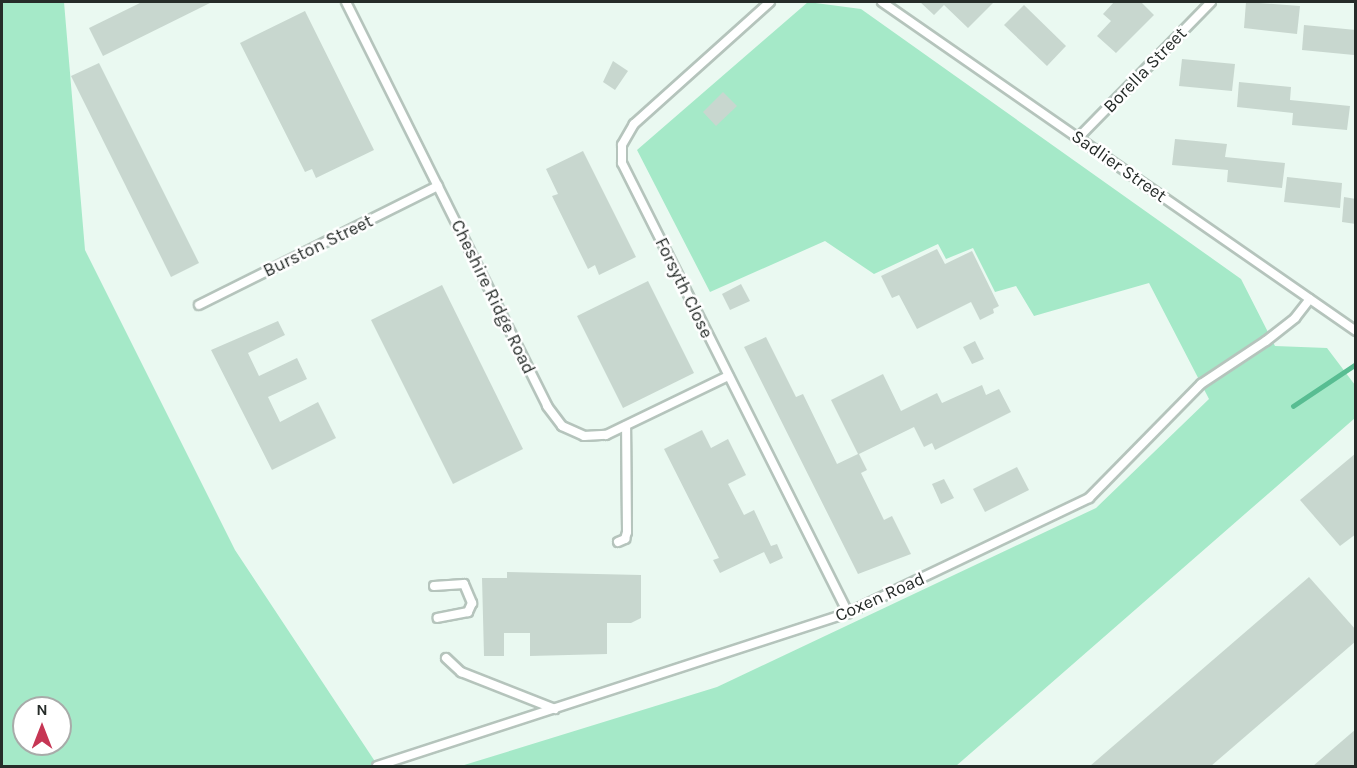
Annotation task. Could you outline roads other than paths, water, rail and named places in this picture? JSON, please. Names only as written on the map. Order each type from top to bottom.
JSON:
[{"type":"lane","name":"Cheshire Ridge Road","points":[[346,2],[547,406],[562,426],[584,436],[606,435],[728,376]]},
{"type":"lane","name":"Forsyth Close","points":[[770,2],[634,124],[622,145],[622,163],[848,613]]},
{"type":"lane","name":"Sadlier Street","points":[[882,2],[1355,331]]},
{"type":"lane","name":"Borella Street","points":[[1078,138],[1211,2]]},
{"type":"lane","name":"Burston Street","points":[[199,306],[438,186]]},
{"type":"lane","name":"Coxen Road","points":[[377,766],[848,613],[1089,498],[1201,384],[1266,341],[1295,318],[1310,298]]},
{"type":"lane","points":[[618,542],[625,539],[627,532],[626,426]]},
{"type":"lane","points":[[434,586],[464,584],[472,603],[468,612],[438,618]]},
{"type":"lane","points":[[446,658],[461,672],[555,709]]},
{"type":"waterway","points":[[1293,406],[1356,364]]}]
